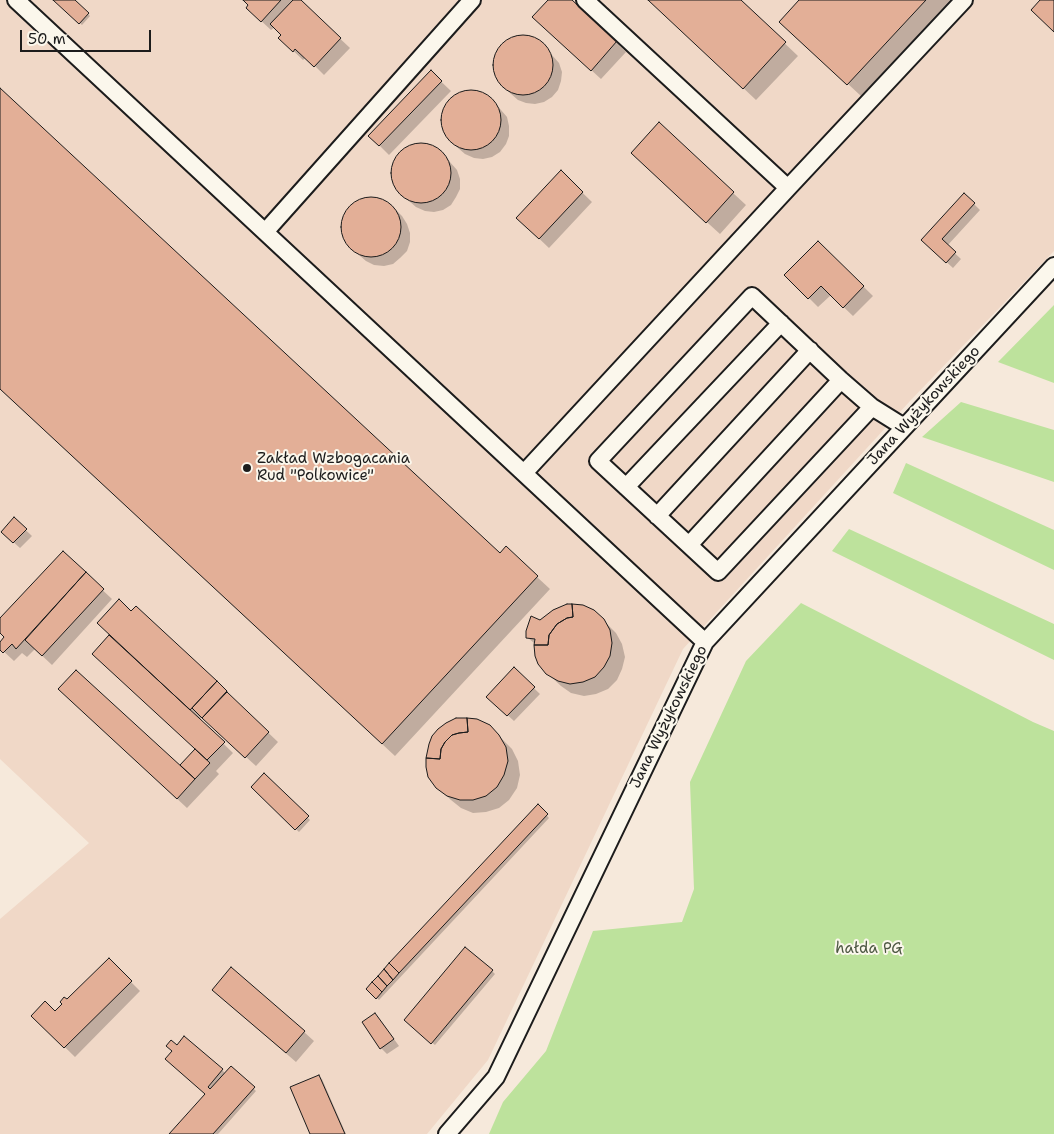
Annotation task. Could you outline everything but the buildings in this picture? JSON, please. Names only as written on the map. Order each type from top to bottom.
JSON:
[{"type":"street","points":[[16,0],[705,642]]},
{"type":"street","points":[[265,232],[472,0]]},
{"type":"street","points":[[585,0],[788,188]]},
{"type":"street","points":[[524,473],[964,0]]},
{"type":"street","name":"Jana Wyżykowskiego","points":[[447,1134],[496,1077],[705,642],[1054,266]]},
{"type":"street","points":[[872,408],[718,572],[598,461],[752,296],[872,408],[904,427]]},
{"type":"street","points":[[626,488],[781,323]]},
{"type":"street","points":[[657,516],[810,350]]},
{"type":"street","points":[[689,545],[841,380]]},
{"type":"shaded area","points":[[0,0],[1054,0],[1054,251],[910,401],[683,649],[488,1060],[427,1134],[0,1134],[0,919],[89,843],[0,759]]},
{"type":"green space","points":[[1054,305],[1054,383],[998,362]]},
{"type":"green space","points":[[961,402],[1054,430],[1054,482],[922,437]]},
{"type":"green space","points":[[906,463],[1054,530],[1054,570],[893,493]]},
{"type":"green space","points":[[849,529],[1054,624],[1054,660],[832,551]]},
{"type":"green space","name":"hałda PG","points":[[801,603],[1054,731],[1054,1134],[489,1134],[503,1102],[546,1051],[593,931],[682,922],[694,889],[690,782],[746,661]]},
{"type":"place","name":"Zakład Wzbogacania Rud \"Polkowice\"","points":[[247,468]]}]
